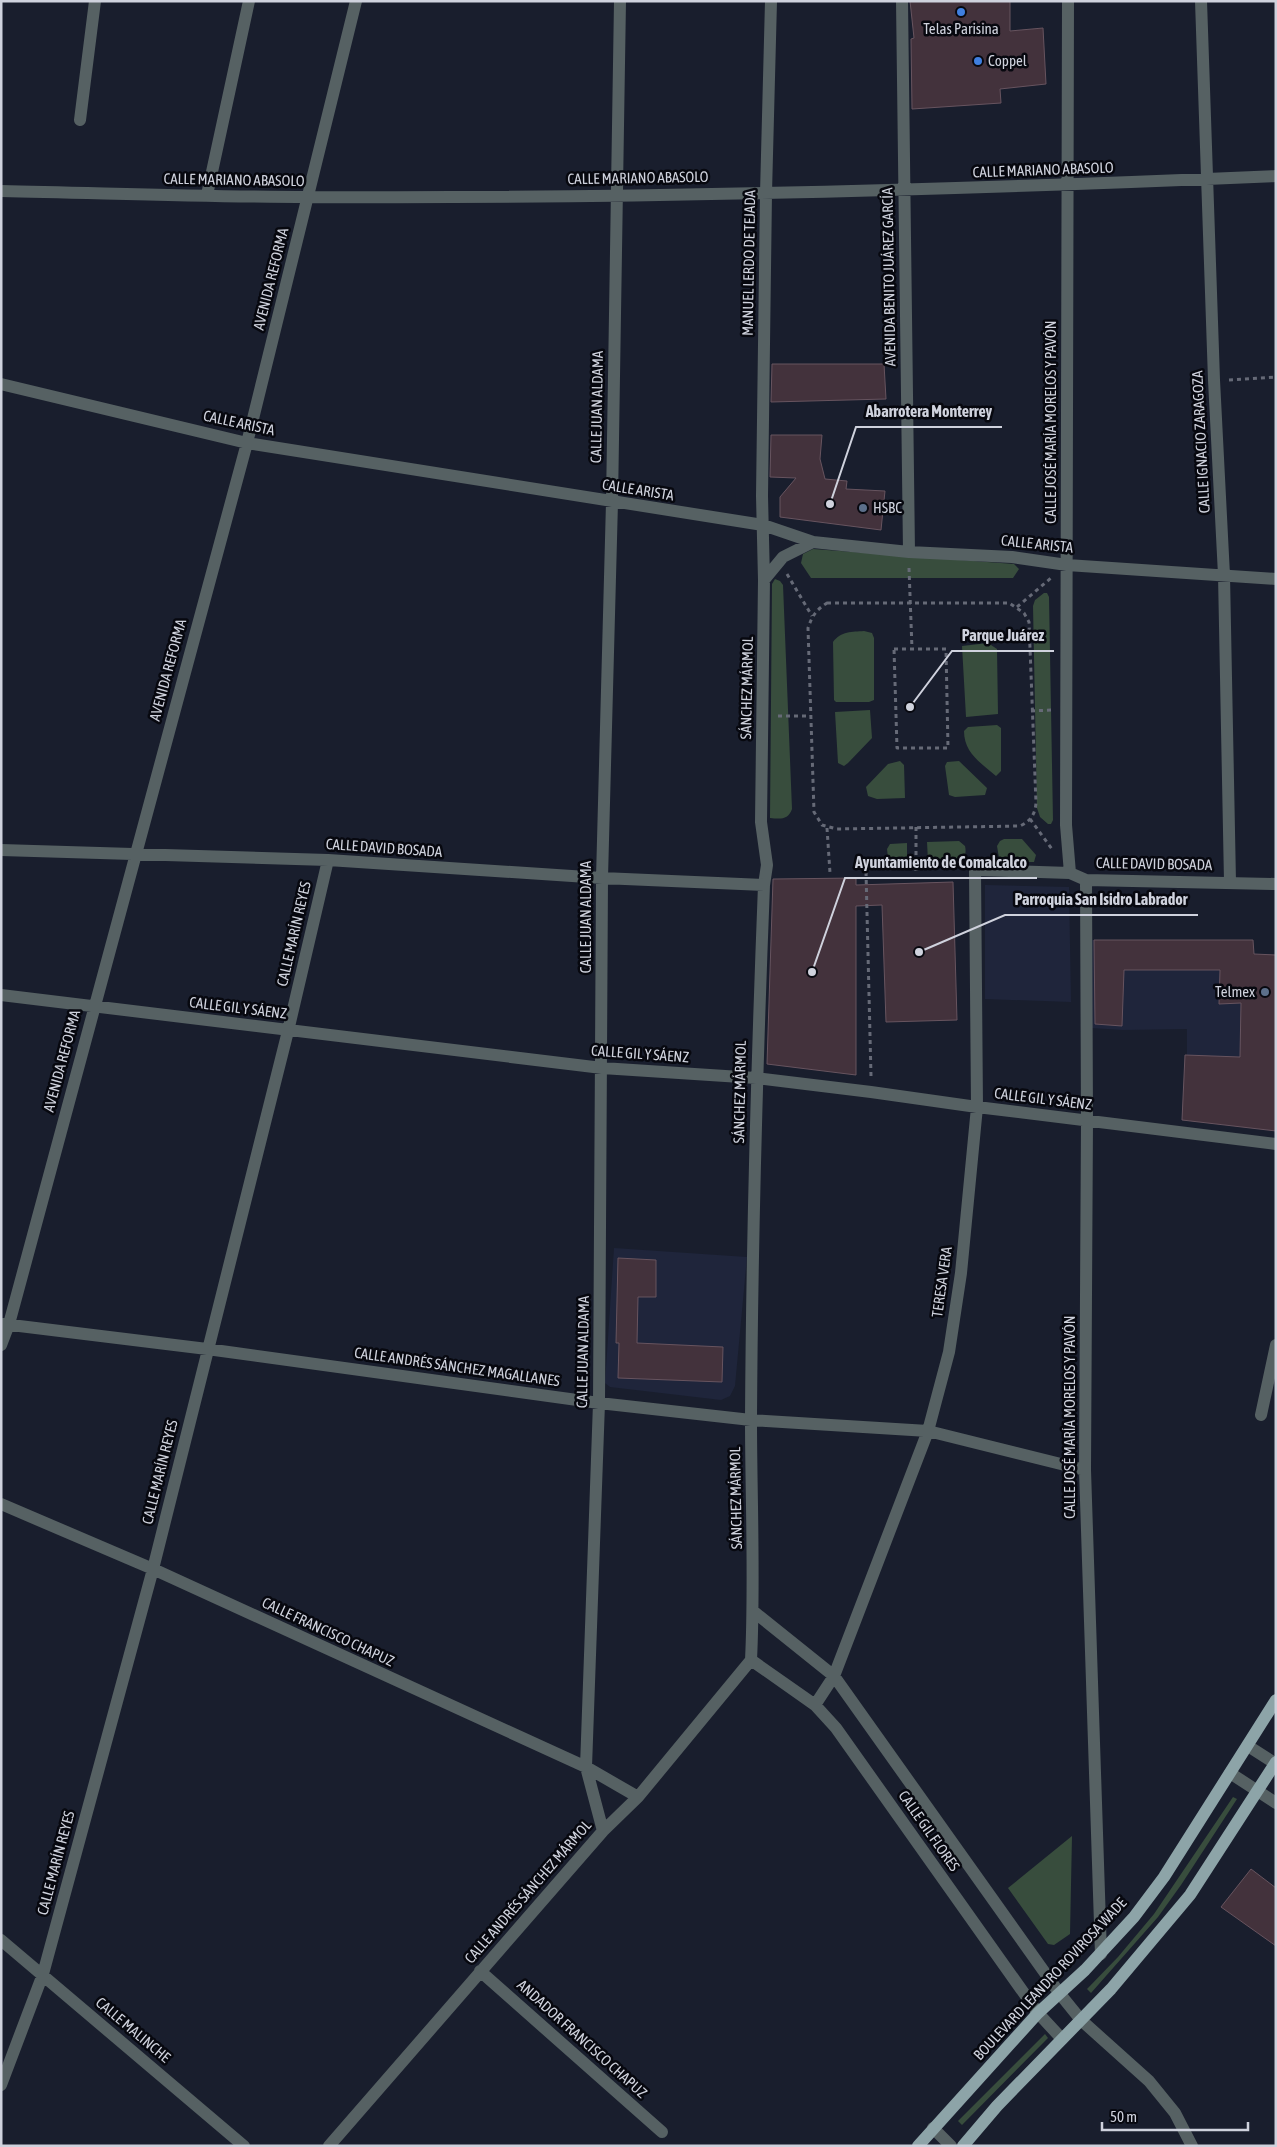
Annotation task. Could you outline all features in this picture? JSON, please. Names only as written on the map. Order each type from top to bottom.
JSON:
[{"type":"main road","name":"BOULEVARD LEANDRO ROVIROSA WADE","points":[[918,2146],[1038,2013],[1101,1954],[1134,1916],[1164,1877],[1276,1700]]},
{"type":"main road","points":[[963,2146],[997,2106],[1118,1982],[1190,1895],[1275,1763]]},
{"type":"street","points":[[80,120],[95,1]]},
{"type":"street","points":[[207,195],[249,1]]},
{"type":"street","name":"AVENIDA REFORMA","points":[[1,1345],[5,1324],[94,1006],[247,443],[356,1]]},
{"type":"street","name":"CALLE JUAN ALDAMA","points":[[603,1831],[586,1767],[598,1404],[602,878],[612,502],[620,1]]},
{"type":"street","name":"MANUEL LERDO DE TEJADA","points":[[763,525],[766,193],[771,1]]},
{"type":"street","name":"AVENIDA BENITO JUÁREZ GARCÍA","points":[[902,1],[908,552]]},
{"type":"street","name":"CALLE JOSÉ MARÍA MORELOS Y PAVÓN","points":[[1068,1],[1066,825],[1070,873]]},
{"type":"street","name":"CALLE IGNACIO ZARAGOZA","points":[[1201,1],[1214,380],[1224,575],[1230,882]]},
{"type":"street","name":"CALLE MARIANO ABASOLO","points":[[1,191],[308,197],[616,195],[1068,186],[1276,176]]},
{"type":"street","name":"CALLE ARISTA","points":[[1,384],[247,443],[763,525],[812,542],[908,552],[1012,557],[1067,565],[1276,579]]},
{"type":"street","name":"SÁNCHEZ MÁRMOL","points":[[751,1660],[753,1611],[751,1420],[756,1078],[764,885],[767,865],[761,822],[764,715],[763,525]]},
{"type":"street","points":[[764,580],[780,561],[812,542]]},
{"type":"street","name":"CALLE DAVID BOSADA","points":[[1,850],[328,860],[602,878],[764,885]]},
{"type":"street","name":"CALLE MARÍN REYES","points":[[1,2086],[43,1974],[153,1569],[288,1031],[328,860]]},
{"type":"street","name":"CALLE DAVID BOSADA","points":[[974,872],[978,868],[1070,873],[1086,880],[1276,884]]},
{"type":"street","name":"TERESA VERA","points":[[815,1705],[834,1676],[928,1431],[948,1352],[961,1273],[977,1107],[974,872]]},
{"type":"street","name":"CALLE JOSÉ MARÍA MORELOS Y PAVÓN","points":[[1086,880],[1087,1120],[1084,1470],[1101,1954]]},
{"type":"street","name":"CALLE GIL Y SÁENZ","points":[[1,995],[602,1068],[756,1078],[1276,1144]]},
{"type":"street","name":"CALLE ANDRÉS SÁNCHEZ MAGALLANES","points":[[5,1324],[207,1349],[598,1404],[751,1420],[928,1431],[1084,1470]]},
{"type":"street","points":[[1261,1414],[1276,1345]]},
{"type":"street","name":"CALLE FRANCISCO CHAPUZ","points":[[1,1504],[153,1569],[586,1767],[638,1797]]},
{"type":"street","points":[[753,1611],[834,1676],[1060,1994],[1081,2020],[1149,2081],[1175,2113],[1192,2146]]},
{"type":"street","name":"CALLE GIL FLORES","points":[[751,1660],[815,1705],[836,1728],[1038,2013],[1062,2039]]},
{"type":"street","name":"CALLE ANDRÉS SÁNCHEZ MÁRMOL","points":[[329,2146],[603,1831],[638,1797],[751,1660]]},
{"type":"street","points":[[1248,1746],[1275,1763]]},
{"type":"street","points":[[1230,1773],[1276,1803]]},
{"type":"street","name":"CALLE MALINCHE","points":[[1,1940],[244,2146]]},
{"type":"street","name":"ANDADOR FRANCISCO CHAPUZ","points":[[480,1971],[662,2132]]},
{"type":"street","points":[[933,2128],[951,2146]]},
{"type":"path","points":[[1214,380],[1276,377]]},
{"type":"path","points":[[908,552],[912,649]]},
{"type":"path","points":[[780,561],[812,616]]},
{"type":"path","points":[[1017,607],[1067,565]]},
{"type":"path","points":[[827,603],[1009,603],[1017,607],[1024,613],[1029,622],[1035,812],[1027,822],[1020,826],[827,828],[818,820],[814,812],[808,628],[812,616],[818,609],[827,603]]},
{"type":"path","points":[[894,649],[912,649],[946,649],[948,748],[896,748],[894,649]]},
{"type":"path","points":[[764,715],[810,716]]},
{"type":"path","points":[[827,828],[830,873]]},
{"type":"path","points":[[916,828],[916,872]]},
{"type":"path","points":[[866,872],[871,1092]]},
{"type":"shaded area","points":[[985,885],[1069,887],[1071,1002],[985,999]]},
{"type":"shaded area","points":[[1092,940],[1253,940],[1255,1029],[1276,1130],[1187,1055],[1187,1029],[1123,1030],[1091,1028]]},
{"type":"shaded area","points":[[614,1248],[747,1257],[735,1386],[730,1396],[721,1400],[610,1387],[605,1383]]},
{"type":"green space","points":[[813,549],[1014,564],[1019,569],[1013,578],[811,578],[801,563],[803,554]]},
{"type":"green space","points":[[775,579],[783,585],[792,809],[786,817],[778,819],[770,818],[772,584]]},
{"type":"green space","points":[[1044,593],[1047,593],[1049,597],[1053,820],[1051,824],[1048,824],[1040,817],[1037,808],[1033,606],[1035,600]]},
{"type":"green space","points":[[864,631],[872,633],[874,638],[874,700],[869,702],[836,702],[834,700],[833,642],[843,634]]},
{"type":"green space","points":[[988,643],[997,649],[998,714],[966,717],[962,646]]},
{"type":"green space","points":[[870,710],[872,738],[844,766],[838,763],[835,712]]},
{"type":"green space","points":[[997,725],[1001,728],[1001,771],[996,776],[974,757],[967,745],[964,731],[968,727]]},
{"type":"green space","points":[[900,761],[904,765],[905,798],[877,799],[868,796],[866,787],[888,764]]},
{"type":"green space","points":[[959,761],[987,788],[985,795],[955,797],[949,795],[945,766],[947,762]]},
{"type":"green space","points":[[1004,839],[1022,839],[1036,855],[1034,862],[1005,862],[999,858],[997,846]]},
{"type":"green space","points":[[959,841],[965,846],[965,853],[959,861],[928,861],[927,842]]},
{"type":"green space","points":[[907,843],[907,861],[896,862],[888,858],[887,849],[890,844]]},
{"type":"green space","points":[[1233,1797],[1237,1799],[1158,1917],[1091,1993],[1087,1989],[1118,1957],[1154,1914]]},
{"type":"green space","points":[[1072,1836],[1070,1934],[1054,1945],[1048,1944],[1008,1888]]},
{"type":"green space","points":[[1045,2034],[1048,2038],[962,2125],[958,2121]]},
{"type":"building","name":"Coppel","points":[[910,1],[1010,1],[1010,31],[1043,28],[1046,84],[1000,89],[1001,103],[912,109],[911,39],[914,38]]},
{"type":"building","points":[[772,364],[884,364],[886,399],[771,402]]},
{"type":"building","points":[[771,435],[822,435],[820,459],[825,479],[847,481],[846,489],[885,491],[881,530],[780,517],[780,497],[796,478],[770,477]]},
{"type":"building","points":[[856,878],[856,885],[953,882],[957,1020],[886,1022],[882,905],[856,906],[856,1075],[767,1064],[773,879]]},
{"type":"building","points":[[1094,940],[1253,940],[1254,954],[1276,955],[1276,1131],[1182,1120],[1185,1055],[1240,1057],[1241,1003],[1219,1004],[1220,970],[1124,970],[1122,1026],[1095,1024]]},
{"type":"building","points":[[618,1258],[656,1260],[656,1297],[638,1297],[637,1343],[723,1347],[722,1382],[618,1378],[619,1343],[616,1343]]},
{"type":"building","points":[[1251,1869],[1276,1888],[1276,1946],[1221,1907]]},
{"type":"place","name":"Telas Parisina","points":[[961,12]]},
{"type":"place","name":"Coppel","points":[[978,61]]},
{"type":"place","name":"Abarrotera Monterrey","points":[[830,504]]},
{"type":"place","name":"HSBC","points":[[863,508]]},
{"type":"place","name":"Parque Juárez","points":[[910,707]]},
{"type":"place","name":"Parroquia San Isidro Labrador","points":[[919,952]]},
{"type":"place","name":"Ayuntamiento de Comalcalco","points":[[812,972]]},
{"type":"place","name":"Telmex","points":[[1265,992]]}]
